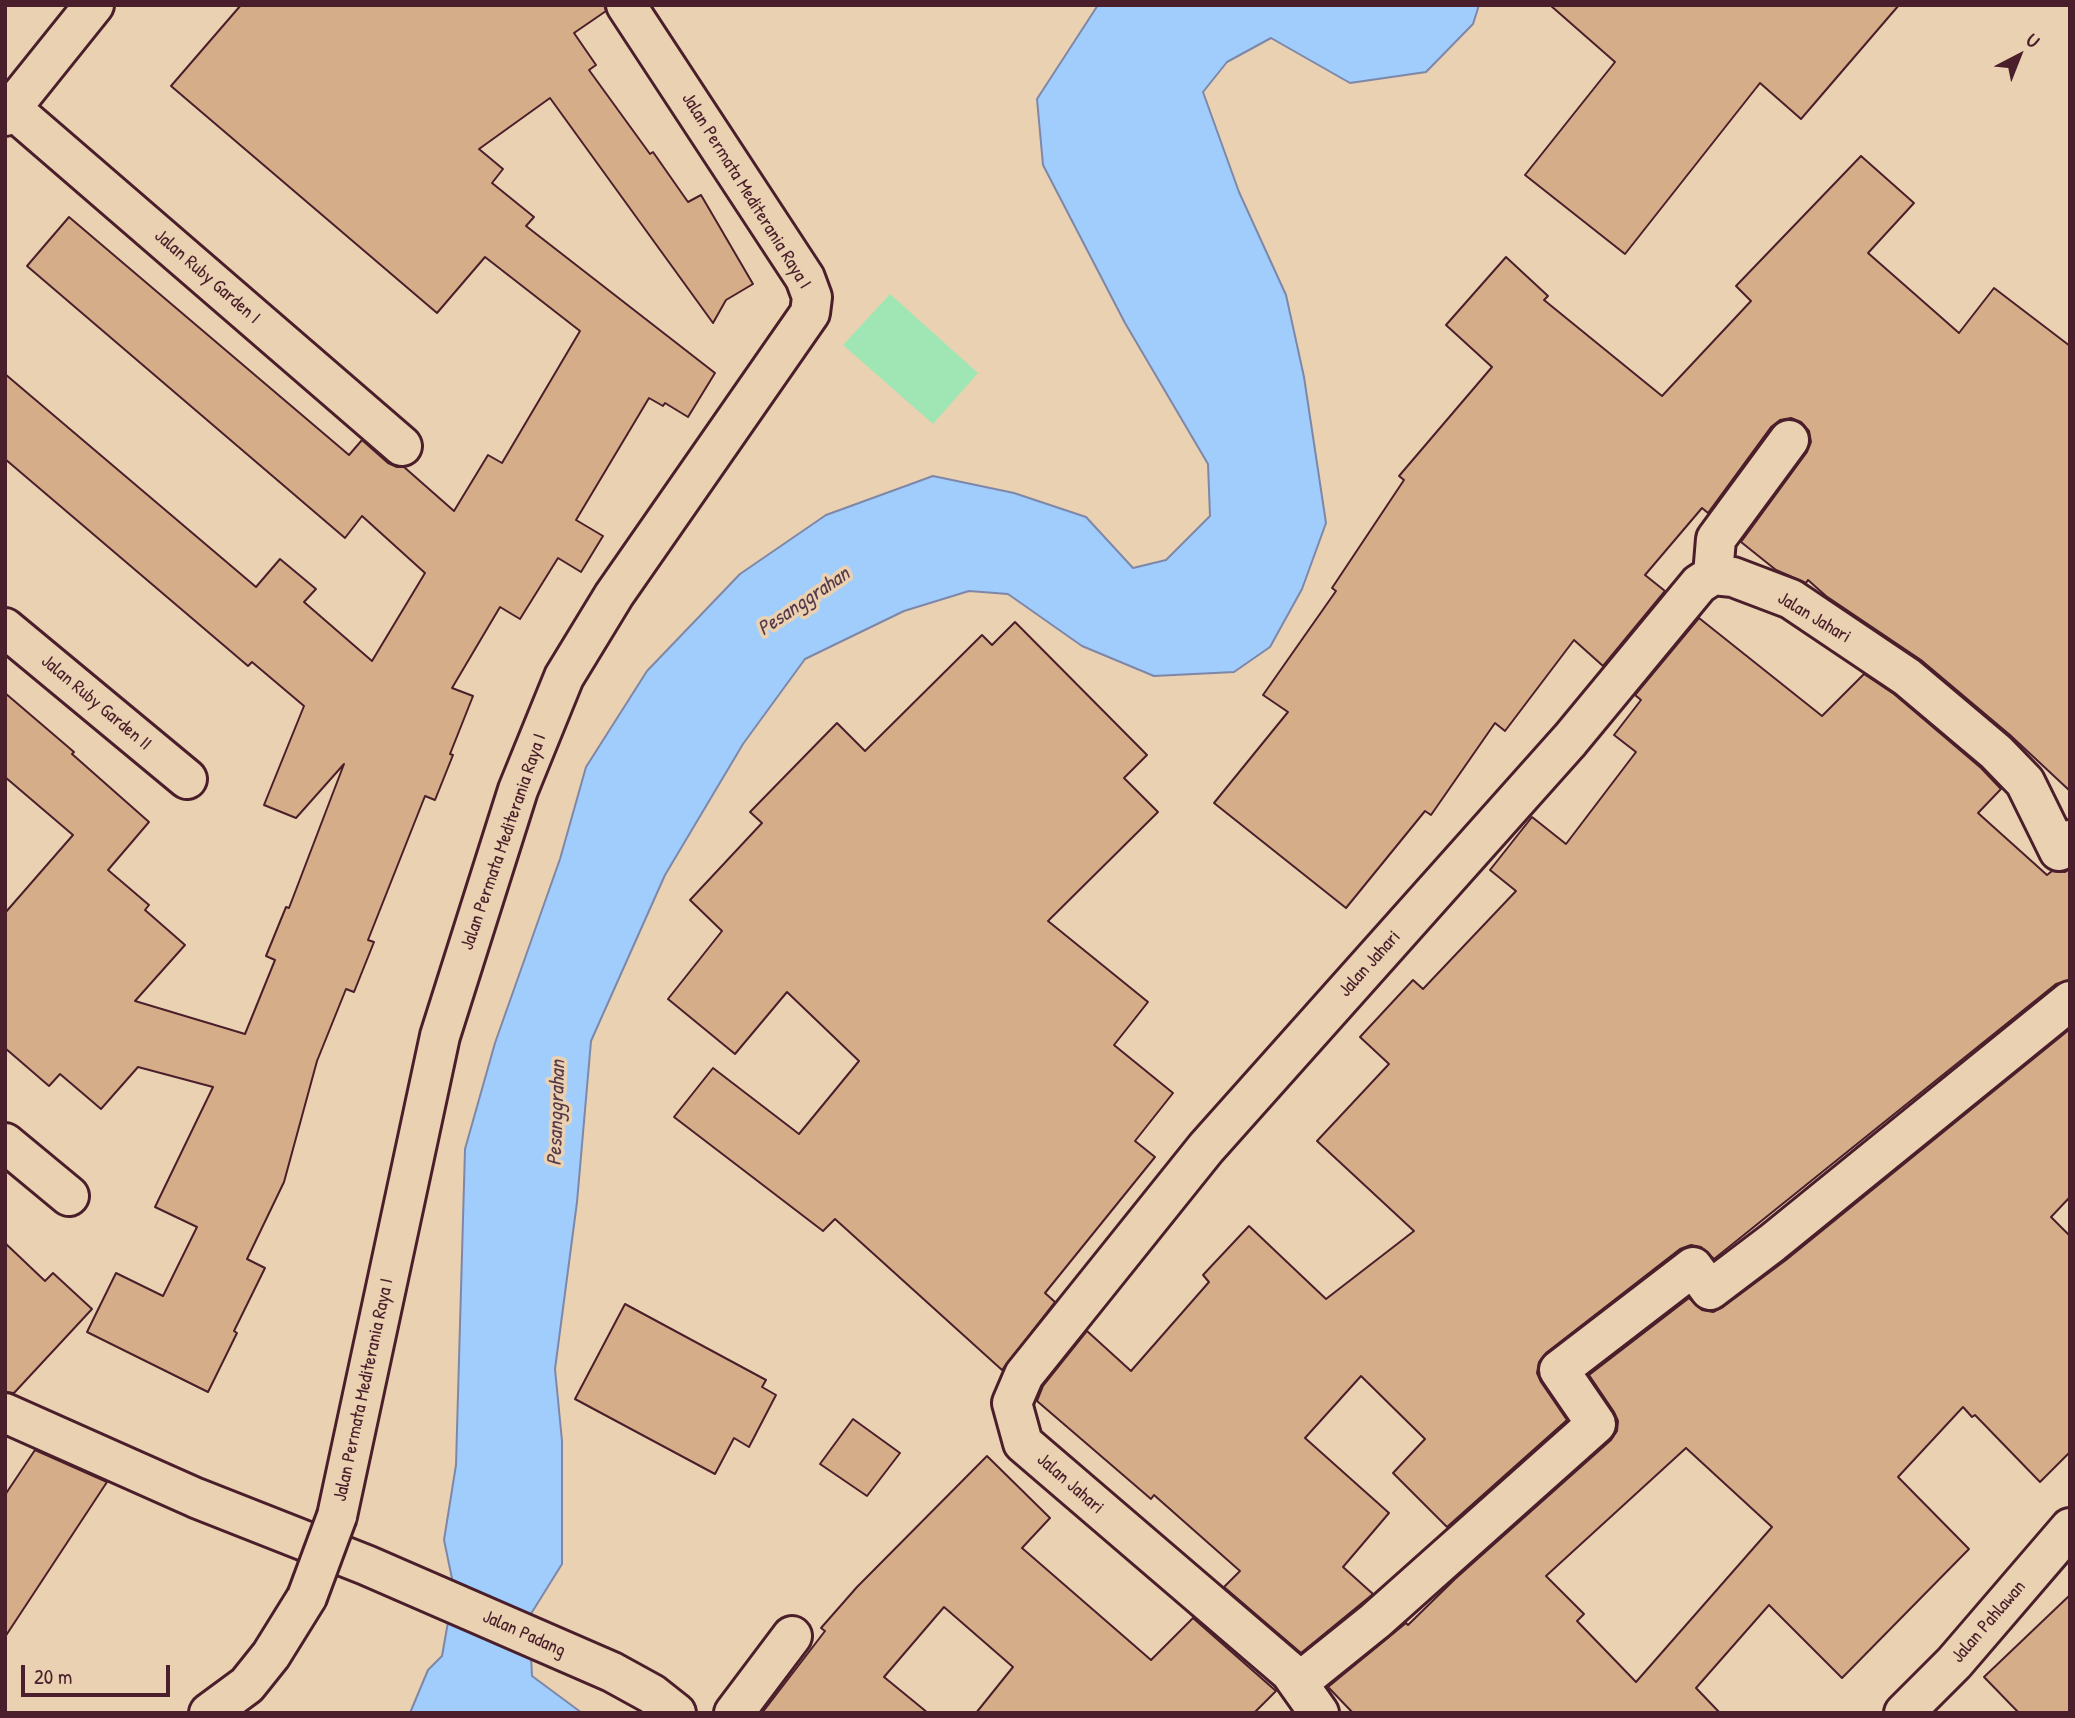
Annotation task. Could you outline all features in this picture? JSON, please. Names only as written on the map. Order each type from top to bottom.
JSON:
[{"type":"street","points":[[8,113],[94,5]]},
{"type":"street","name":"Jalan Permata Mediterania Raya I","points":[[209,1713],[247,1685],[271,1655],[307,1597],[337,1516],[440,1036],[518,790],[564,677],[614,596],[810,313],[812,297],[805,278],[626,5]]},
{"type":"street","name":"Jalan Ruby Garden I","points":[[8,113],[402,446]]},
{"type":"street","points":[[1713,575],[1716,539],[1789,440]]},
{"type":"street","name":"Jalan Jahari","points":[[2066,851],[2025,782],[1996,752],[1907,677],[1791,600],[1733,578],[1713,575],[1699,584],[1570,740],[1206,1148],[1024,1376],[1012,1404],[1023,1443],[1290,1672],[1308,1698],[1375,1621],[1596,1424],[1559,1370],[1693,1267],[1710,1290],[1772,1243],[2070,1001]]},
{"type":"street","name":"Jalan Ruby Garden II","points":[[5,628],[187,779]]},
{"type":"street","points":[[5,1143],[69,1196]]},
{"type":"street","name":"Jalan Padang","points":[[5,1413],[47,1434],[196,1498],[366,1565],[612,1672],[652,1694],[676,1713]]},
{"type":"street","name":"Jalan Pahlawan","points":[[1904,1713],[1954,1663],[2070,1528]]},
{"type":"street","points":[[734,1713],[792,1636]]},
{"type":"green space","points":[[890,294],[978,373],[933,424],[843,345]]},
{"type":"water","name":"Pesanggrahan","points":[[1098,5],[1479,5],[1473,24],[1426,72],[1350,83],[1271,38],[1227,62],[1203,92],[1239,192],[1286,295],[1304,377],[1326,523],[1302,589],[1270,647],[1234,672],[1154,676],[1082,646],[1008,594],[969,591],[904,611],[805,659],[743,744],[665,875],[591,1041],[577,1202],[555,1369],[562,1441],[562,1564],[529,1617],[532,1676],[582,1713],[410,1713],[428,1670],[442,1656],[454,1588],[444,1540],[456,1465],[465,1149],[495,1043],[560,859],[586,767],[647,671],[740,574],[826,515],[933,476],[1014,493],[1086,517],[1133,568],[1166,560],[1210,516],[1208,464],[1125,323],[1043,165],[1037,99]]},
{"type":"building","points":[[241,5],[604,5],[606,11],[574,33],[596,65],[589,70],[688,202],[701,195],[753,284],[726,300],[713,323],[550,98],[479,149],[503,169],[492,183],[534,217],[526,226],[715,373],[688,417],[665,403],[663,406],[649,398],[576,520],[603,536],[581,572],[558,558],[520,619],[500,607],[452,688],[473,696],[450,754],[453,755],[435,800],[425,796],[368,940],[374,942],[354,992],[346,989],[317,1061],[284,1182],[247,1259],[265,1268],[208,1392],[87,1332],[116,1273],[163,1296],[197,1227],[155,1207],[213,1087],[138,1067],[101,1109],[60,1074],[49,1086],[5,1048],[5,913],[73,835],[5,777],[5,693],[149,822],[108,870],[149,905],[145,910],[185,945],[135,1001],[245,1034],[275,960],[266,956],[286,907],[289,908],[344,764],[296,818],[264,805],[304,706],[252,662],[248,666],[5,459],[5,374],[256,587],[280,559],[316,589],[304,602],[372,661],[425,573],[362,516],[345,538],[27,266],[69,217],[349,455],[362,440],[388,463],[404,467],[454,511],[488,455],[502,463],[580,331],[485,257],[437,313],[171,86]]},
{"type":"building","points":[[1550,5],[1899,5],[1801,119],[1760,83],[1625,254],[1525,175],[1615,62]]},
{"type":"building","points":[[1861,156],[1914,203],[1868,253],[1959,333],[1994,288],[2070,346],[2070,791],[2010,735],[1921,660],[1826,596],[1808,580],[1806,583],[1776,570],[1741,542],[1807,452],[1811,442],[1809,431],[1801,422],[1791,418],[1780,420],[1771,427],[1708,513],[1702,508],[1645,575],[1665,591],[1603,666],[1574,640],[1505,731],[1495,723],[1431,815],[1425,811],[1346,908],[1214,803],[1288,712],[1263,695],[1336,591],[1332,588],[1404,480],[1399,476],[1492,367],[1446,325],[1506,257],[1548,296],[1544,300],[1662,396],[1751,301],[1736,286]]},
{"type":"building","points":[[1699,618],[1822,716],[1864,674],[1894,694],[1981,768],[2001,789],[1978,813],[2047,875],[2052,871],[2065,872],[2070,869],[2070,980],[2056,984],[1714,1259],[1701,1247],[1691,1245],[1680,1249],[1546,1353],[1539,1362],[1537,1373],[1567,1420],[1447,1527],[1393,1473],[1425,1439],[1361,1376],[1305,1438],[1389,1513],[1343,1567],[1373,1594],[1301,1653],[1224,1587],[1240,1571],[1154,1495],[1151,1499],[1037,1401],[1043,1386],[1087,1331],[1131,1371],[1209,1282],[1203,1275],[1249,1226],[1326,1299],[1414,1231],[1317,1141],[1389,1064],[1360,1037],[1413,980],[1423,989],[1516,891],[1490,870],[1532,817],[1566,844],[1636,752],[1614,735],[1641,700],[1635,695]]},
{"type":"building","points":[[1015,622],[1147,755],[1124,778],[1158,812],[1048,921],[1148,1002],[1114,1045],[1173,1093],[1135,1141],[1155,1157],[1045,1293],[1055,1302],[1002,1370],[835,1219],[823,1231],[674,1117],[713,1068],[799,1134],[859,1061],[787,992],[735,1054],[668,999],[722,931],[690,900],[762,823],[750,812],[837,723],[865,751],[982,635],[992,645]]},
{"type":"building","points":[[2070,1029],[2070,1197],[2051,1217],[2070,1236],[2070,1452],[2040,1482],[1975,1415],[1972,1417],[1963,1407],[1898,1477],[1969,1549],[1842,1678],[1769,1605],[1696,1688],[1720,1713],[1353,1713],[1328,1687],[1406,1623],[1408,1625],[1455,1579],[1611,1440],[1617,1431],[1618,1421],[1589,1375],[1689,1298],[1702,1310],[1713,1312],[1786,1260]],"holes":[[[1686,1448],[1772,1527],[1636,1682],[1577,1621],[1584,1614],[1546,1576]]]},
{"type":"building","points":[[5,1243],[45,1281],[53,1273],[92,1309],[14,1393],[5,1392]]},
{"type":"building","points":[[625,1304],[766,1380],[762,1387],[776,1395],[749,1447],[734,1438],[715,1474],[575,1399]]},
{"type":"building","points":[[853,1419],[900,1453],[867,1496],[820,1464]]},
{"type":"building","points":[[35,1450],[107,1482],[5,1637],[5,1495]]},
{"type":"building","points":[[987,1456],[1050,1518],[1022,1548],[1151,1660],[1193,1618],[1276,1691],[1254,1713],[976,1713],[1013,1667],[944,1607],[884,1677],[928,1713],[762,1713],[825,1631],[821,1628],[857,1587]]},
{"type":"building","points":[[2070,1595],[2070,1713],[2019,1713],[1984,1677]]}]
